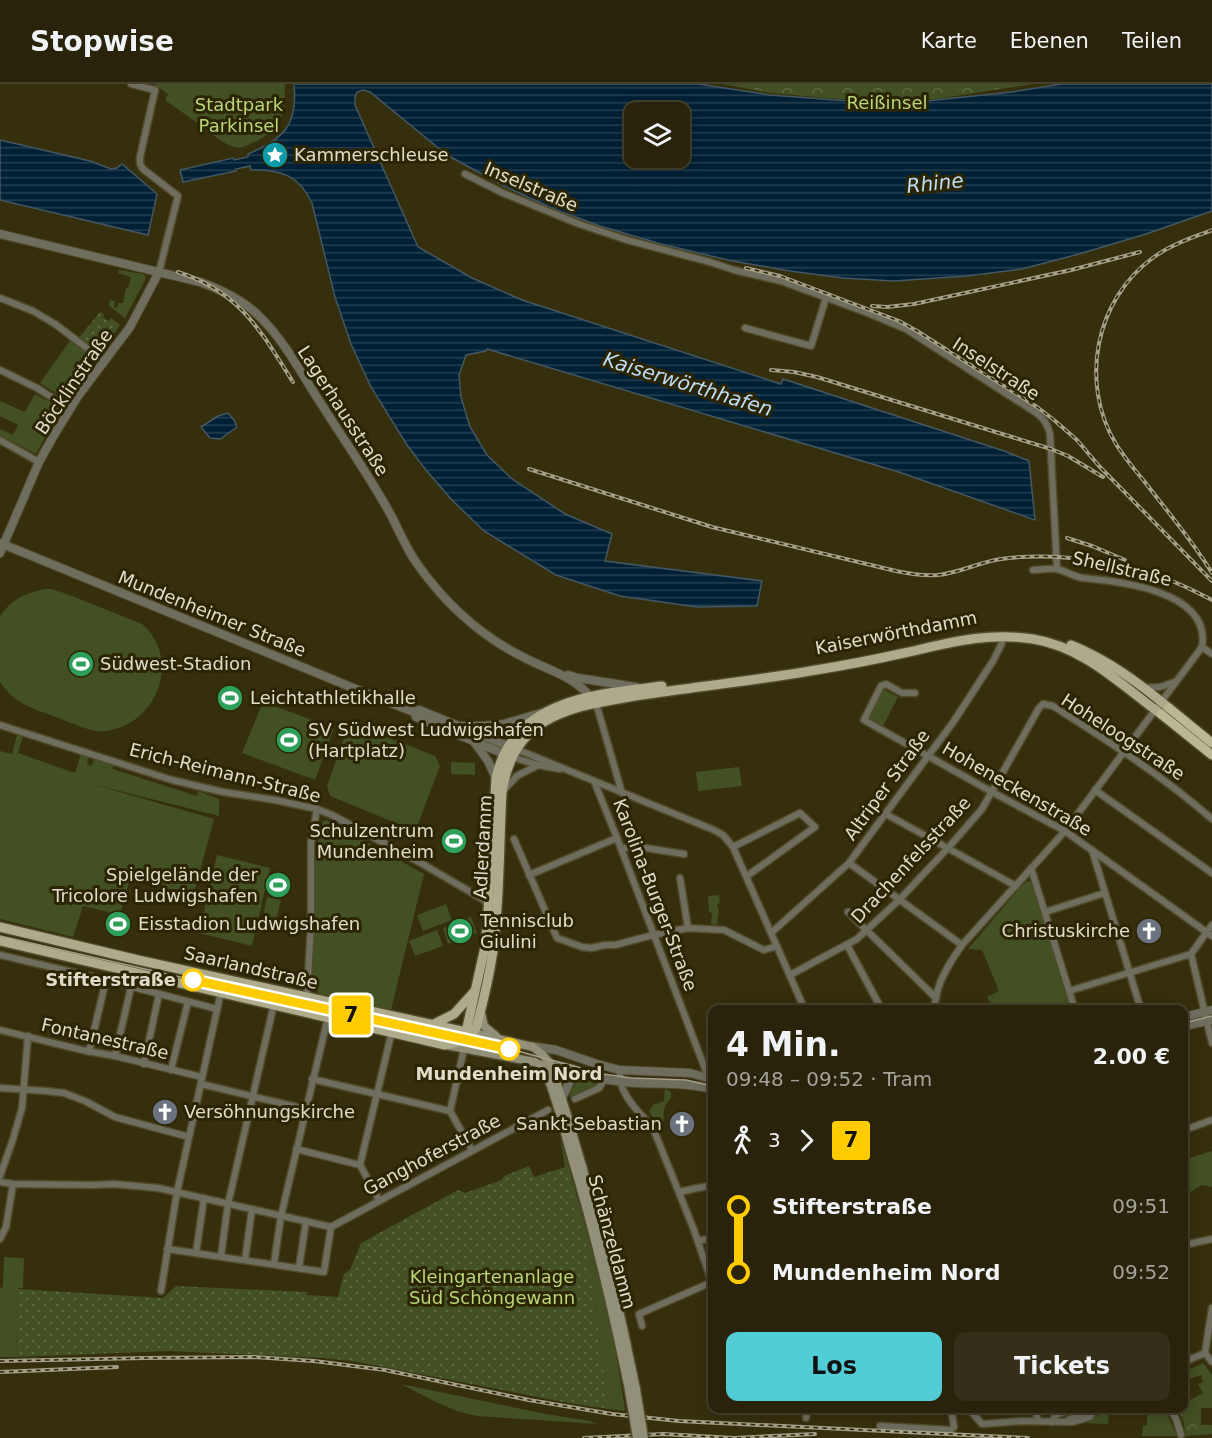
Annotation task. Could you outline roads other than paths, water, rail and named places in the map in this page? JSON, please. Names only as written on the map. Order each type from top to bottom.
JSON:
[{"type":"highway","name":"Kaiserwörthdamm","points":[[1162,710],[1212,742]]},
{"type":"highway","name":"Kaiserwörthdamm","points":[[1162,710],[1212,755]]},
{"type":"main road","name":"Kaiserwörthdamm","points":[[594,698],[644,688],[808,666],[970,633],[1009,631],[1034,634],[1085,651],[1145,688],[1162,710]]},
{"type":"main road","name":"Kaiserwörthdamm","points":[[594,698],[668,691],[810,671],[971,638],[1001,636],[1051,643],[1067,649],[1096,665],[1162,710]]},
{"type":"main road","points":[[510,751],[512,740],[525,726],[545,712],[561,705],[594,698]]},
{"type":"main road","name":"Adlerdamm","points":[[469,1034],[480,1012],[493,950],[496,778],[510,751],[532,730],[594,698]]},
{"type":"main road","name":"Adlerdamm","points":[[469,1034],[475,990],[493,905],[502,793],[510,751]]},
{"type":"main road","name":"Saarlandstraße","points":[[0,927],[307,998],[469,1034],[499,1038],[535,1048]]},
{"type":"main road","name":"Saarlandstraße","points":[[0,941],[445,1045],[547,1064]]},
{"type":"main road","points":[[432,1024],[454,1014],[475,990]]},
{"type":"main road","points":[[480,1012],[484,1026],[499,1038]]},
{"type":"main road","points":[[445,1045],[469,1034],[476,1050]]},
{"type":"main road","name":"Schänzeldamm","points":[[535,1048],[547,1064],[562,1098],[599,1226],[620,1308],[637,1438]]},
{"type":"main road","name":"Schänzeldamm","points":[[547,1064],[554,1097],[592,1228],[644,1438]]},
{"type":"street","points":[[131,84],[155,90]]},
{"type":"street","points":[[149,84],[155,90]]},
{"type":"street","points":[[155,90],[140,164],[143,169],[178,196],[159,272]]},
{"type":"street","name":"Inselstraße","points":[[465,174],[503,193],[598,231],[781,281],[906,329],[1044,418],[1047,423],[1051,449],[1057,569]]},
{"type":"street","name":"Lagerhausstraße","points":[[0,234],[214,287],[233,296],[259,315],[280,340],[379,495],[416,562],[442,595],[459,612],[500,644],[524,658],[557,672],[582,687],[594,698]]},
{"type":"street","name":"Böcklinstraße","points":[[0,553],[2,543],[39,462],[70,409],[130,327],[159,272]]},
{"type":"street","points":[[0,297],[33,311],[55,324],[104,362]]},
{"type":"street","points":[[745,328],[811,346],[826,298]]},
{"type":"street","points":[[0,370],[37,388],[70,409]]},
{"type":"street","points":[[0,440],[39,462]]},
{"type":"street","name":"Mundenheimer Straße","points":[[2,543],[414,712],[419,710],[538,765],[564,770]]},
{"type":"street","name":"Shellstraße","points":[[1033,570],[1057,569],[1079,578],[1118,581],[1142,586],[1173,595],[1195,605]]},
{"type":"street","points":[[935,1005],[940,983],[962,945],[1065,831],[1146,721],[1162,710],[1176,682],[1202,647],[1209,631]]},
{"type":"street","name":"Altriper Straße","points":[[771,933],[849,863],[954,721],[993,661],[1002,643],[1001,636]]},
{"type":"street","points":[[1202,647],[1212,654]]},
{"type":"street","points":[[557,672],[578,678],[644,688]]},
{"type":"street","points":[[578,678],[593,689],[622,793]]},
{"type":"street","points":[[1145,688],[1160,687],[1176,682]]},
{"type":"street","name":"Hoheneckenstraße","points":[[915,693],[902,693],[886,684],[881,686],[864,720],[1065,831],[1210,934]]},
{"type":"street","name":"Hoheloogstraße","points":[[1043,704],[1053,706],[1124,752],[1212,819]]},
{"type":"street","name":"Drachenfelsstraße","points":[[790,975],[857,939],[899,900],[948,848],[982,809],[1043,704]]},
{"type":"street","points":[[1146,721],[1162,710]]},
{"type":"street","name":"Mundenheimer Straße","points":[[414,712],[416,717],[472,740],[564,770],[714,830],[723,836],[733,847],[747,876],[803,1005]]},
{"type":"street","points":[[455,725],[493,726],[545,712]]},
{"type":"street","name":"Erich-Reimann-Straße","points":[[0,725],[172,780],[223,792],[318,809],[493,905]]},
{"type":"street","points":[[472,740],[484,755],[496,778]]},
{"type":"street","points":[[502,793],[517,776],[538,765]]},
{"type":"street","name":"Karolina-Burger-Straße","points":[[594,782],[708,1071]]},
{"type":"street","points":[[1095,790],[1212,873]]},
{"type":"street","points":[[307,998],[311,842],[318,809]]},
{"type":"street","points":[[733,847],[800,813],[815,826],[747,876]]},
{"type":"street","points":[[886,813],[1016,886]]},
{"type":"street","points":[[529,876],[617,838]]},
{"type":"street","points":[[514,839],[557,938],[591,948],[615,945],[653,934],[688,928],[724,930],[764,950],[777,946]]},
{"type":"street","points":[[621,849],[633,846],[684,854]]},
{"type":"street","points":[[1092,849],[1139,1005]]},
{"type":"street","points":[[849,863],[962,945]]},
{"type":"street","points":[[1031,868],[1073,1005]]},
{"type":"street","points":[[680,878],[688,928]]},
{"type":"street","points":[[1045,912],[1105,893]]},
{"type":"street","points":[[848,912],[936,998]]},
{"type":"street","points":[[1069,991],[1191,954],[1210,934],[1212,926]]},
{"type":"street","points":[[847,945],[879,1005]]},
{"type":"street","points":[[1191,954],[1208,1011],[1212,1043]]},
{"type":"street","points":[[0,955],[217,1009]]},
{"type":"street","points":[[161,1291],[177,1192],[224,978]]},
{"type":"street","points":[[89,1052],[106,980]]},
{"type":"street","points":[[115,1056],[131,987]]},
{"type":"street","points":[[144,1064],[159,994]]},
{"type":"street","points":[[171,1070],[188,1002]]},
{"type":"street","points":[[221,1257],[228,1204],[274,1004]]},
{"type":"street","points":[[1188,1016],[1208,1011]]},
{"type":"street","points":[[274,1264],[280,1216],[328,1017]]},
{"type":"street","points":[[1188,1025],[1209,1021]]},
{"type":"street","name":"Fontanestraße","points":[[0,1030],[171,1070],[254,1097],[305,1109]]},
{"type":"street","points":[[379,1200],[360,1165],[392,1031]]},
{"type":"street","points":[[0,1176],[22,1108],[28,1036]]},
{"type":"street","name":"Saarlandstraße","points":[[535,1048],[546,1048],[620,1070],[690,1073],[708,1078]]},
{"type":"street","points":[[464,1049],[450,1111],[472,1150]]},
{"type":"street","points":[[547,1064],[564,1055]]},
{"type":"street","name":"Saarlandstraße","points":[[547,1064],[604,1079],[690,1084],[708,1087]]},
{"type":"street","points":[[620,1070],[620,1081],[626,1096],[653,1128],[708,1270]]},
{"type":"street","points":[[562,1098],[570,1081],[585,1073]]},
{"type":"street","points":[[312,1079],[450,1111]]},
{"type":"street","points":[[575,1099],[599,1088],[604,1079]]},
{"type":"street","points":[[0,1088],[64,1093],[115,1117],[189,1137]]},
{"type":"street","name":"Ganghoferstraße","points":[[331,1227],[548,1110]]},
{"type":"street","points":[[1188,1129],[1212,1120]]},
{"type":"street","points":[[296,1149],[360,1165]]},
{"type":"street","points":[[0,1182],[114,1184],[158,1188],[331,1227],[324,1272],[167,1249]]},
{"type":"street","points":[[0,1239],[6,1227],[13,1184]]},
{"type":"street","points":[[679,1192],[708,1186]]},
{"type":"street","points":[[196,1253],[204,1198]]},
{"type":"street","points":[[245,1260],[252,1209]]},
{"type":"street","points":[[299,1268],[306,1221]]},
{"type":"street","points":[[698,1241],[708,1239]]},
{"type":"street","points":[[1188,1244],[1212,1239]]},
{"type":"street","points":[[642,1326],[639,1314],[708,1284]]},
{"type":"street","points":[[1212,1308],[1205,1353],[1212,1362]]},
{"type":"street","points":[[1188,1360],[1205,1353]]},
{"type":"street","points":[[806,1413],[806,1418]]},
{"type":"street","points":[[880,1426],[951,1430],[954,1427],[952,1413]]},
{"type":"street","points":[[972,1413],[982,1425],[1021,1421],[1065,1421],[1085,1413]]},
{"type":"street","points":[[1036,1413],[1038,1421]]},
{"type":"street","points":[[1051,1422],[1061,1413]]},
{"type":"street","points":[[1173,1413],[1181,1436]]},
{"type":"water","points":[[294,84],[698,84],[770,95],[849,101],[926,101],[1062,84],[1212,84],[1212,211],[1146,234],[1022,269],[967,276],[894,281],[843,278],[790,271],[728,260],[661,244],[600,226],[554,209],[504,186],[447,155],[370,92],[363,90],[357,92],[355,105],[418,247],[472,278],[522,300],[781,384],[783,379],[1029,461],[1035,520],[899,472],[487,349],[466,355],[459,375],[461,397],[470,427],[487,455],[512,479],[565,514],[612,534],[605,561],[762,581],[757,606],[697,607],[620,596],[556,575],[484,531],[451,499],[426,470],[407,445],[371,387],[351,344],[335,297],[312,203],[301,186],[288,176],[271,171],[251,170],[250,166],[183,182],[180,170],[233,158],[234,160],[248,157],[248,154],[271,142],[286,129],[294,110]]},
{"type":"water","points":[[0,140],[90,161],[111,169],[122,164],[157,194],[148,235],[0,200]]},
{"type":"water","points":[[228,413],[237,427],[220,439],[210,438],[201,427],[218,416]]},
{"type":"tram line","points":[[0,936],[339,1013],[510,1049],[603,1074],[631,1078],[686,1080],[708,1085]]},
{"type":"tram line","name":"7","points":[[193,980],[509,1049]]},
{"type":"tram line","points":[[1188,1022],[1212,1016]]},
{"type":"railway","points":[[1212,230],[1168,248],[1134,275],[1118,295],[1106,319],[1099,343],[1096,369],[1098,395],[1105,420],[1116,444],[1188,537],[1212,573]]},
{"type":"railway","points":[[872,306],[914,304],[1071,270],[1140,252]]},
{"type":"railway","points":[[746,268],[780,276],[899,321],[1037,407],[1077,440],[1099,466],[1212,581]]},
{"type":"railway","points":[[178,272],[199,280],[233,302],[258,330],[293,382]]},
{"type":"railway","points":[[771,370],[817,377],[1051,449],[1068,456],[1103,477]]},
{"type":"railway","points":[[529,469],[712,527],[906,573],[938,575],[1001,559],[1044,556],[1108,563],[1170,580]]},
{"type":"railway","points":[[1067,538],[1125,560]]},
{"type":"railway","points":[[1163,577],[1212,600]]},
{"type":"railway","points":[[0,1361],[254,1357],[314,1361],[385,1370],[529,1400],[612,1414],[679,1421],[1028,1438]]},
{"type":"railway","points":[[0,1372],[117,1367]]},
{"type":"railway","points":[[584,1438],[663,1434],[734,1438],[815,1434]]},
{"type":"place","name":"Kammerschleuse","points":[[275,155]]},
{"type":"place","name":"Südwest-Stadion","points":[[81,664]]},
{"type":"place","name":"Leichtathletikhalle","points":[[230,698]]},
{"type":"place","name":"SV Südwest Ludwigshafen (Hartplatz)","points":[[289,740]]},
{"type":"place","name":"Schulzentrum Mundenheim","points":[[454,841]]},
{"type":"place","name":"Spielgelände der Tricolore Ludwigshafen","points":[[278,885]]},
{"type":"place","name":"Eisstadion Ludwigshafen","points":[[118,924]]},
{"type":"place","name":"Tennisclub Giulini","points":[[460,931]]},
{"type":"place","name":"Christuskirche","points":[[1149,931]]},
{"type":"place","name":"Stifterstraße","points":[[193,980]]},
{"type":"place","name":"Mundenheim Nord","points":[[509,1049]]},
{"type":"place","name":"Versöhnungskirche","points":[[165,1112]]},
{"type":"place","name":"Sankt Sebastian","points":[[682,1124]]},
{"type":"park label","name":"Reißinsel","points":[[887,103]]},
{"type":"park label","name":"Stadtpark Parkinsel","points":[[239,115]]},
{"type":"park label","name":"Kleingartenanlage Süd Schöngewann","points":[[492,1287]]},
{"type":"water label","name":"Rhine","points":[[935,183]]},
{"type":"water label","name":"Kaiserwörthhafen","points":[[688,384]]}]
